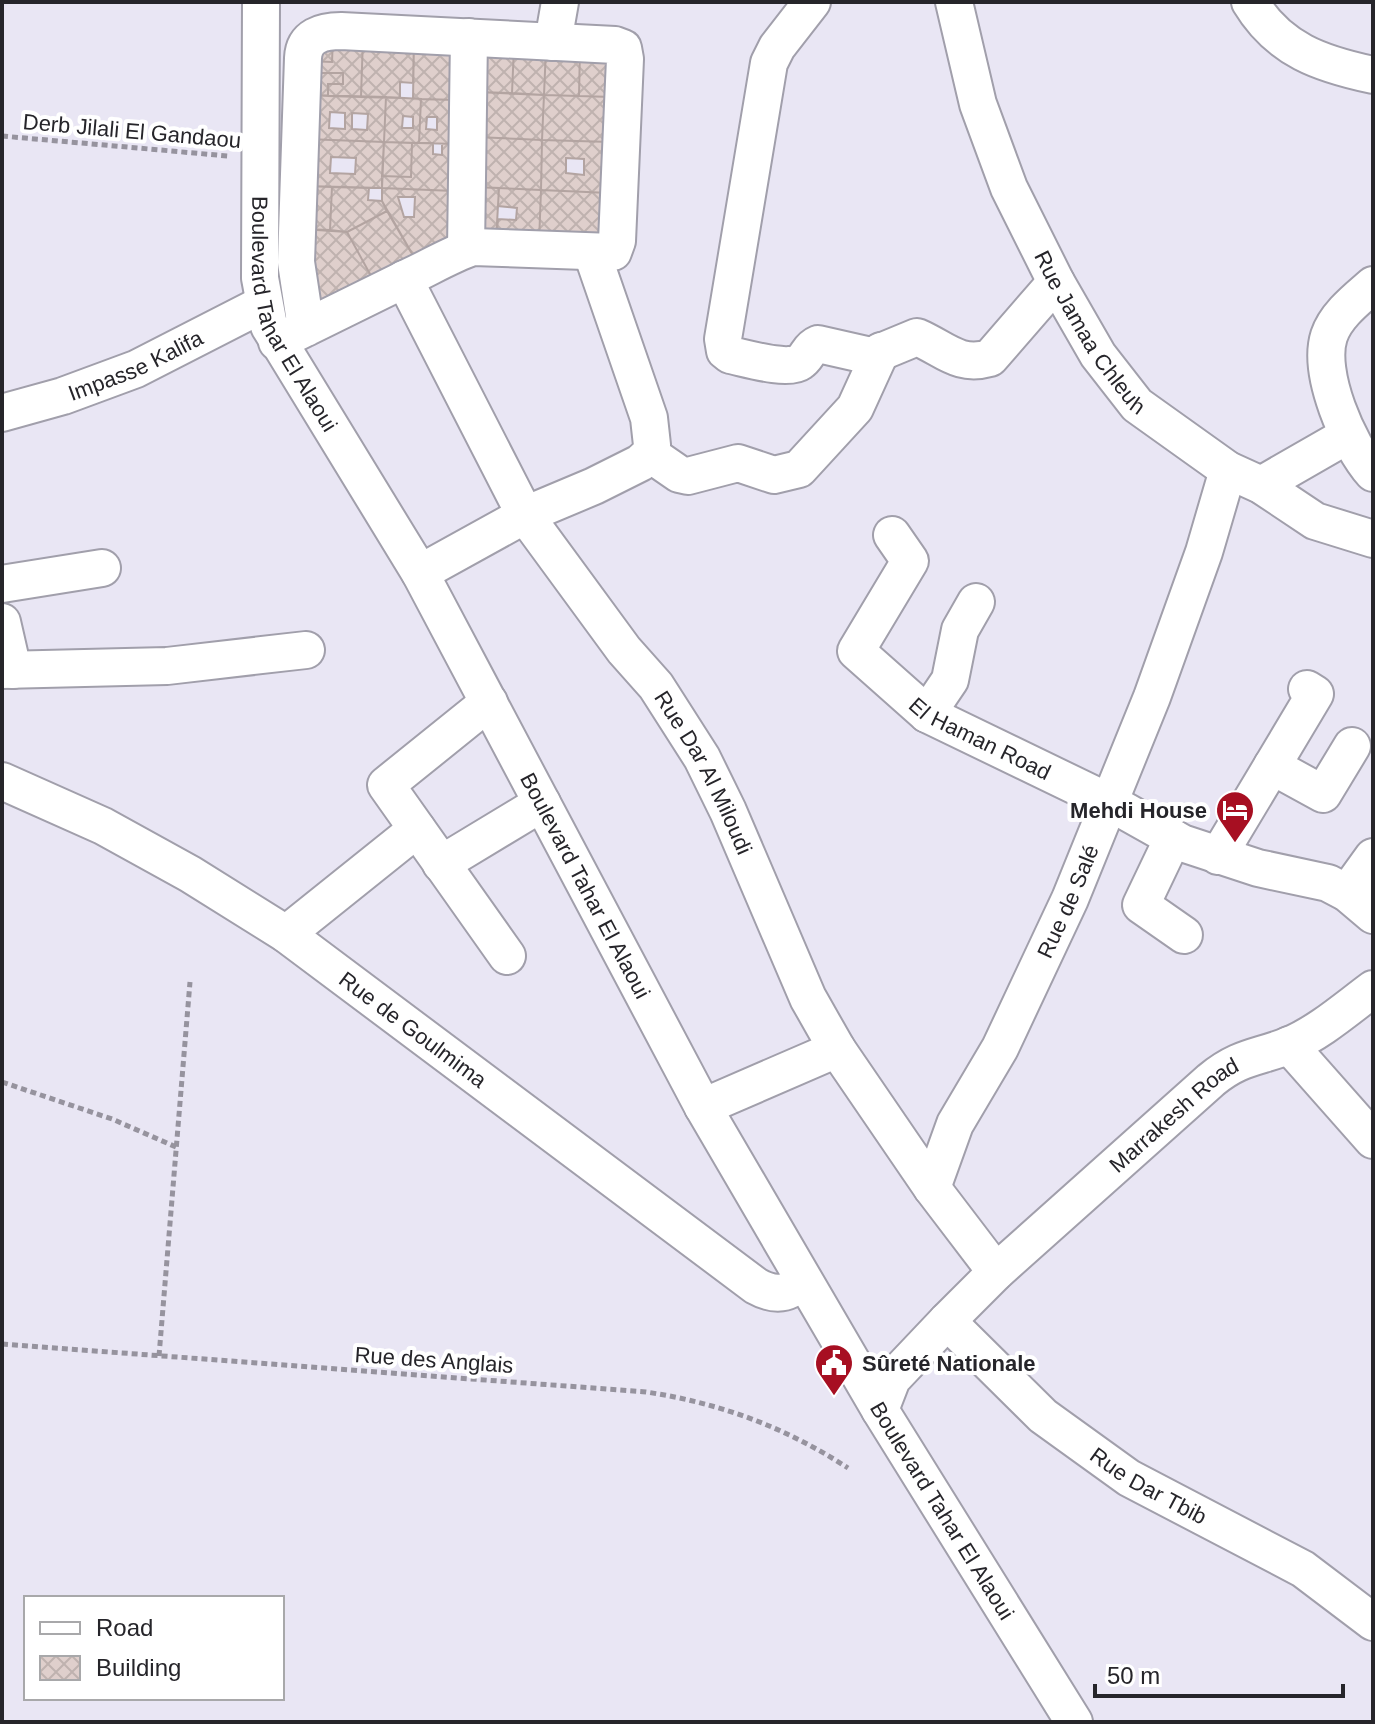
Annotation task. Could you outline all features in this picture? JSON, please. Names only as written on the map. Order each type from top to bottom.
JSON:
[{"type":"street","name":"Boulevard Tahar El Alaoui","points":[[261,2],[260,278],[269,326],[291,335],[333,428],[420,573],[703,1107],[880,1410],[1074,1722]]},
{"type":"street","points":[[553,42],[560,2]]},
{"type":"street","points":[[812,2],[777,47],[769,63],[722,346],[730,355],[779,365],[800,362],[812,346],[818,344],[864,355],[917,337],[957,359],[970,362],[990,358],[1056,282]]},
{"type":"street","name":"Rue Jamaa Chleuh","points":[[954,2],[978,104],[1009,188],[1056,282],[1098,355],[1137,405],[1228,470],[1261,485],[1315,521],[1373,539]]},
{"type":"street","points":[[1263,9],[1292,48],[1349,70],[1373,75]]},
{"type":"street","points":[[331,31],[615,45],[624,52],[617,241],[613,252],[491,247],[466,249],[291,335],[303,58],[306,44],[316,35],[331,31]]},
{"type":"street","points":[[466,249],[469,37]]},
{"type":"street","points":[[420,573],[525,515],[640,463],[650,454],[653,440],[649,418],[592,253]]},
{"type":"street","name":"Rue Dar Al Miloudi","points":[[404,279],[525,515],[624,650],[656,686],[702,758],[808,998],[837,1049],[932,1188],[996,1272]]},
{"type":"street","points":[[1373,285],[1348,307],[1330,333],[1325,353],[1348,435],[1373,473]]},
{"type":"street","name":"Impasse Kalifa","points":[[2,413],[63,396],[136,369],[263,304]]},
{"type":"street","points":[[650,454],[679,474],[688,476],[738,463],[774,475],[799,469],[855,408],[881,351]]},
{"type":"street","points":[[1261,485],[1348,435]]},
{"type":"street","name":"Rue de Salé","points":[[932,1188],[955,1124],[1007,1034],[1070,899],[1152,697],[1204,552],[1228,470]]},
{"type":"street","name":"El Haman Road","points":[[892,535],[910,561],[856,651],[927,714],[1109,802],[1173,838],[1218,856],[1328,883],[1360,904]]},
{"type":"street","points":[[2,584],[102,568]]},
{"type":"street","points":[[927,714],[950,680],[960,630],[976,602]]},
{"type":"street","points":[[2,622],[7,670],[167,666],[306,650]]},
{"type":"street","points":[[1218,856],[1315,694],[1307,689]]},
{"type":"street","points":[[489,702],[386,785],[507,956]]},
{"type":"street","points":[[1272,766],[1323,794],[1352,746]]},
{"type":"street","name":"Rue de Goulmima","points":[[2,781],[103,826],[190,874],[286,934],[756,1286],[781,1294],[790,1291],[802,1278]]},
{"type":"street","points":[[441,864],[542,803]]},
{"type":"street","points":[[286,934],[417,829]]},
{"type":"street","points":[[1173,838],[1141,905],[1184,935]]},
{"type":"street","points":[[1360,904],[1373,857]]},
{"type":"street","name":"Marrakesh Road","points":[[880,1410],[892,1379],[996,1272],[1227,1066],[1249,1056],[1289,1045],[1322,1027],[1373,989]]},
{"type":"street","points":[[1289,1045],[1373,1140]]},
{"type":"street","points":[[703,1107],[837,1049]]},
{"type":"street","name":"Rue Dar Tbib","points":[[947,1321],[1043,1416],[1129,1478],[1303,1569],[1373,1622]]},
{"type":"path","name":"Derb Jilali El Gandaou","points":[[2,136],[259,159]]},
{"type":"path","points":[[159,1356],[190,982]]},
{"type":"path","points":[[2,1082],[112,1119],[176,1147]]},
{"type":"path","name":"Rue des Anglais","points":[[2,1344],[646,1392],[682,1398],[752,1417],[818,1449],[848,1468]]},
{"type":"building","points":[[333,37],[363,38],[361,97],[328,96],[328,84],[343,84],[343,73],[309,73],[309,61],[332,62]]},
{"type":"building","points":[[333,37],[332,62],[309,61]]},
{"type":"building","points":[[363,38],[414,40],[413,83],[400,82],[400,98],[361,97]]},
{"type":"building","points":[[414,40],[459,41],[458,100],[413,99]]},
{"type":"building","points":[[479,45],[514,47],[512,93],[477,92]]},
{"type":"building","points":[[514,47],[546,48],[544,95],[512,93]]},
{"type":"building","points":[[546,48],[580,49],[579,96],[544,95]]},
{"type":"building","points":[[580,49],[613,61],[612,97],[579,96]]},
{"type":"building","points":[[309,73],[343,73],[343,84],[328,84],[328,96],[309,95]]},
{"type":"building","points":[[477,92],[544,95],[542,140],[476,137]]},
{"type":"building","points":[[309,95],[386,97],[384,142],[306,139]],"holes":[[[330,112],[345,113],[345,129],[329,128]],[[352,113],[368,114],[367,130],[352,129]]]},
{"type":"building","points":[[544,95],[612,97],[611,142],[542,140]]},
{"type":"building","points":[[386,97],[421,99],[419,143],[384,142]],"holes":[[[403,116],[413,117],[413,128],[402,128]]]},
{"type":"building","points":[[421,99],[458,100],[456,144],[419,143]],"holes":[[[427,117],[437,117],[437,130],[426,129]]]},
{"type":"building","points":[[476,137],[542,140],[541,190],[474,187]]},
{"type":"building","points":[[306,139],[384,142],[382,188],[305,186]],"holes":[[[331,157],[356,158],[355,174],[330,173]]]},
{"type":"building","points":[[542,140],[611,142],[609,193],[541,190]],"holes":[[[566,158],[584,159],[584,175],[566,173]]]},
{"type":"building","points":[[384,142],[412,143],[411,177],[382,176]]},
{"type":"building","points":[[412,143],[433,143],[433,154],[442,155],[442,144],[456,144],[454,191],[382,188],[382,176],[411,177]]},
{"type":"building","points":[[305,186],[332,187],[330,230],[302,229]]},
{"type":"building","points":[[332,187],[369,188],[368,200],[382,201],[387,211],[347,232],[330,230]]},
{"type":"building","points":[[474,187],[499,188],[496,241],[472,231]]},
{"type":"building","points":[[382,188],[454,191],[453,245],[418,264],[382,201]],"holes":[[[398,197],[415,197],[414,217],[404,217]]]},
{"type":"building","points":[[499,188],[541,190],[539,243],[496,241],[498,219],[516,220],[517,208],[498,206]]},
{"type":"building","points":[[541,190],[609,193],[606,247],[539,243]]},
{"type":"building","points":[[387,211],[418,264],[376,285],[347,232]]},
{"type":"building","points":[[302,229],[347,232],[376,285],[319,314]]},
{"type":"place","name":"Mehdi House","points":[[1235,844]]},
{"type":"place","name":"Sûreté Nationale","points":[[834,1397]]}]
